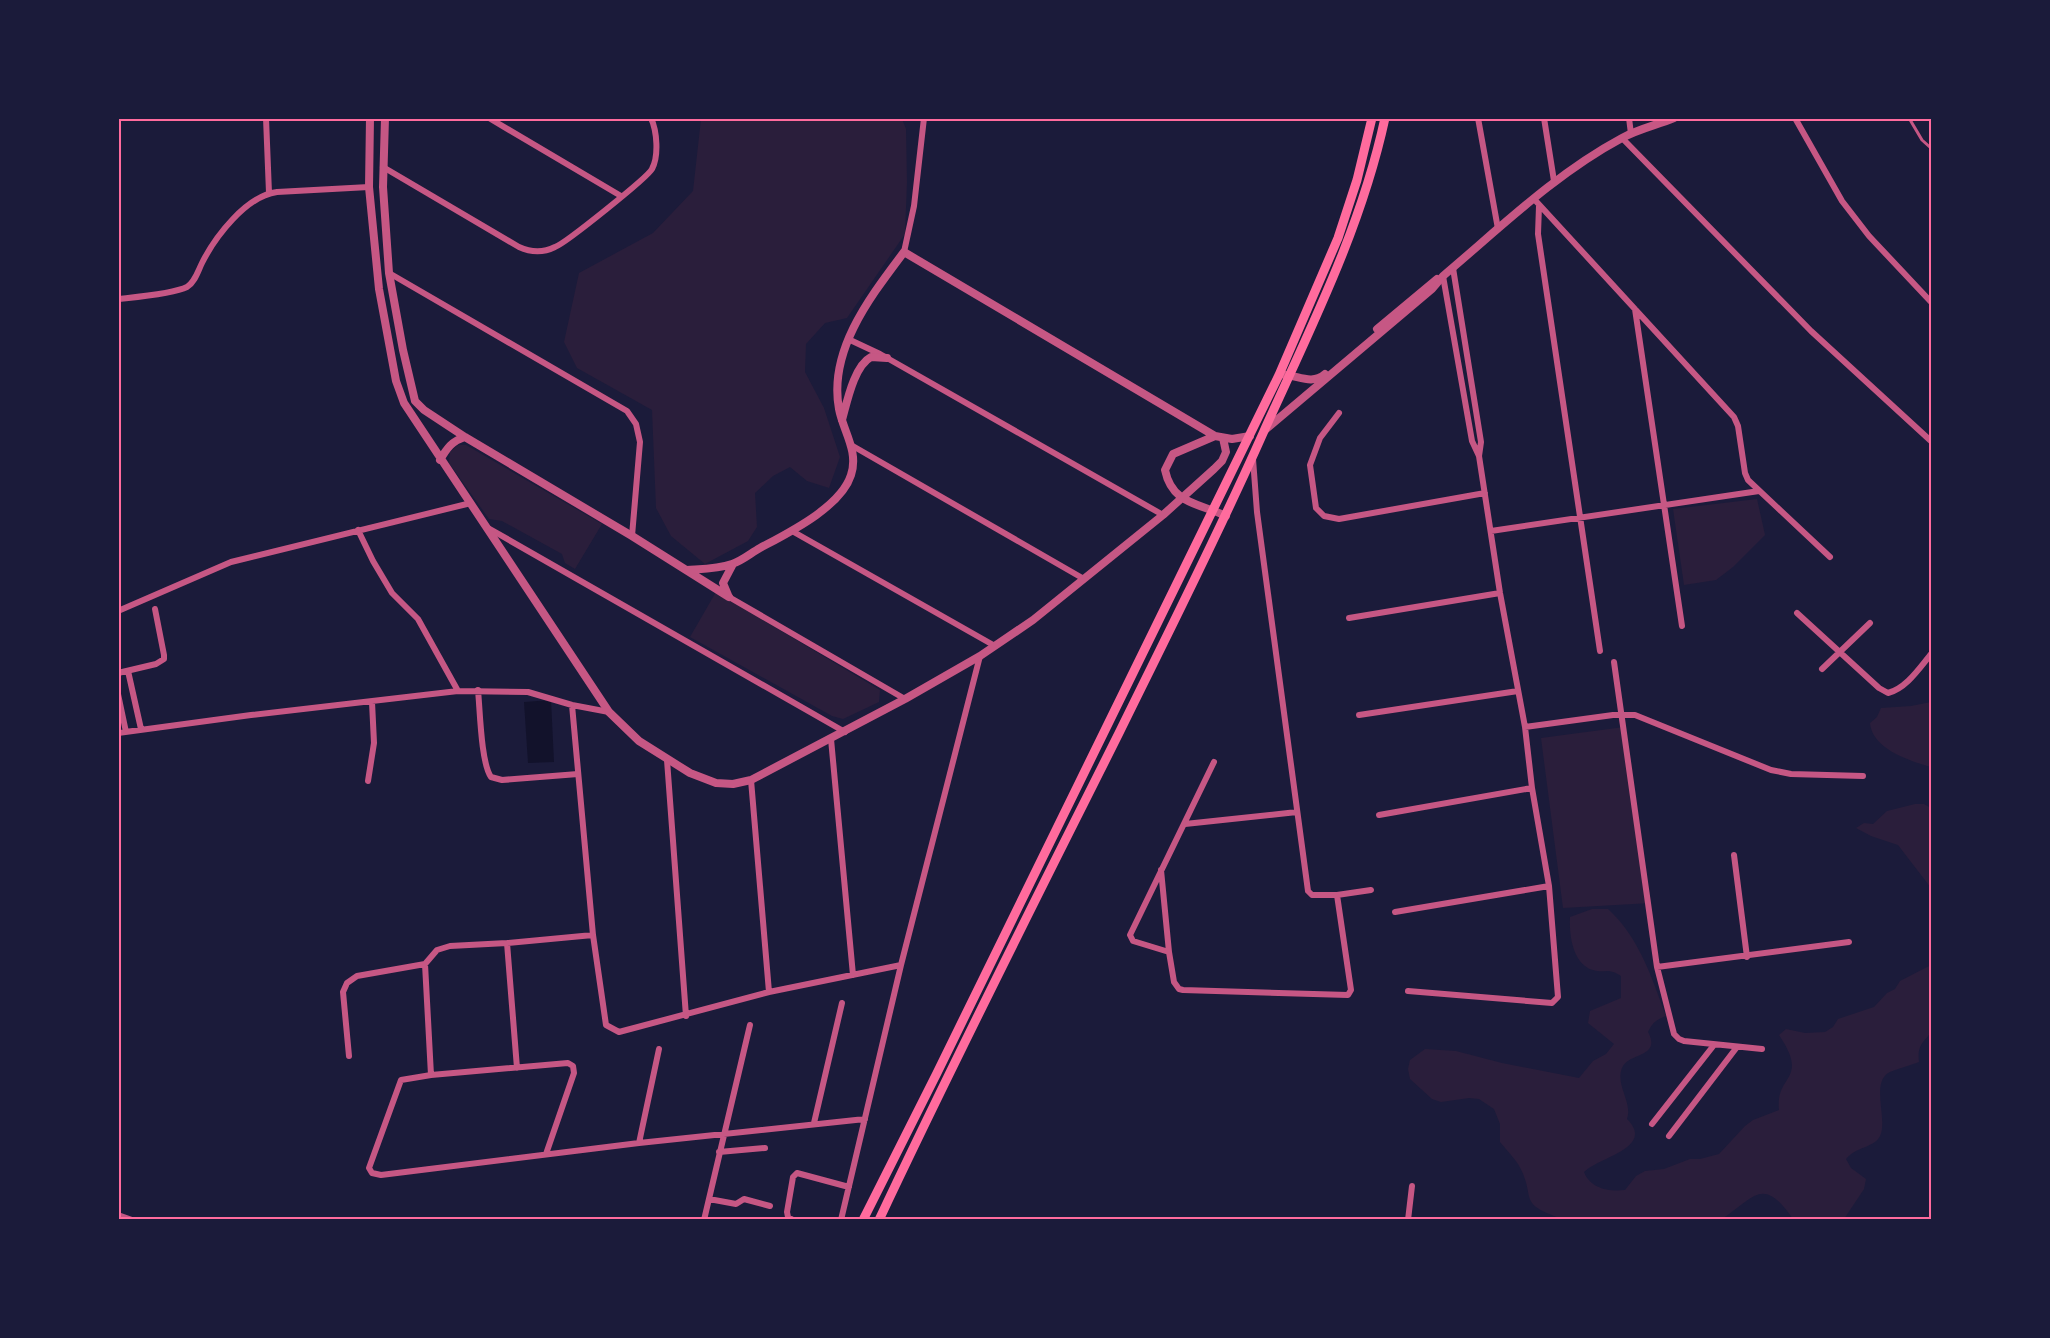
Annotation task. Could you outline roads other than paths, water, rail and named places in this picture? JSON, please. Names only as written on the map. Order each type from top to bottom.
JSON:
[{"type":"main road","points":[[863,1220],[1279,375],[1338,238],[1357,180],[1372,118]]},
{"type":"main road","points":[[879,1220],[934,1102],[1253,458],[1337,270],[1370,179],[1385,118]]},
{"type":"street","points":[[266,118],[269,193]]},
{"type":"street","points":[[370,118],[369,187],[379,289],[396,381],[404,403],[609,712],[639,741],[667,760],[690,774],[717,783],[733,784],[751,780],[845,732],[980,656],[1033,620],[1163,515],[1222,461],[1226,452],[1219,437],[904,252]]},
{"type":"street","points":[[385,118],[383,187],[389,273],[415,401],[424,410],[465,437],[632,536],[729,597],[905,699]]},
{"type":"street","points":[[489,118],[621,196]]},
{"type":"street","points":[[383,167],[519,247],[535,251],[546,250],[564,242],[642,180],[653,167],[654,127],[651,118]]},
{"type":"street","points":[[687,570],[733,564],[792,531],[832,502],[843,490],[851,476],[854,462],[851,445],[838,407],[839,374],[848,339],[874,294],[904,252],[914,206],[924,118]]},
{"type":"street","points":[[1478,118],[1498,229]]},
{"type":"street","points":[[1544,118],[1554,182]]},
{"type":"street","points":[[1629,118],[1631,134]]},
{"type":"street","points":[[1279,375],[1290,375],[1305,380],[1319,379],[1434,280],[1454,268],[1498,229],[1536,202],[1554,182],[1622,138],[1674,118]]},
{"type":"street","points":[[1795,118],[1842,201],[1869,236],[1932,303]]},
{"type":"street","points":[[1622,138],[1811,330],[1932,442]]},
{"type":"street","points":[[118,299],[186,287],[193,282],[217,238],[250,202],[269,193],[369,187]]},
{"type":"street","points":[[1536,202],[1635,309],[1671,343],[1736,422],[1745,473],[1759,491],[1830,557]]},
{"type":"street","points":[[1536,202],[1538,234],[1600,651]]},
{"type":"street","points":[[1454,268],[1481,442],[1479,456]]},
{"type":"street","points":[[389,273],[627,411],[636,424],[640,442],[632,536]]},
{"type":"street","points":[[1264,431],[1432,290],[1443,276]]},
{"type":"street","points":[[1408,991],[1552,1003],[1558,997],[1549,886],[1532,788],[1525,727],[1500,593],[1479,456],[1472,441],[1443,276]]},
{"type":"street","points":[[1635,309],[1682,626]]},
{"type":"street","points":[[848,339],[887,358],[1163,515]]},
{"type":"street","points":[[842,421],[862,364],[871,357],[887,358]]},
{"type":"street","points":[[1339,413],[1320,438],[1310,465],[1316,508],[1324,516],[1339,519],[1485,493]]},
{"type":"street","points":[[1226,516],[1181,498],[1170,486],[1164,470],[1173,454],[1219,437],[1250,436]]},
{"type":"street","points":[[440,460],[449,446],[465,437]]},
{"type":"street","points":[[851,445],[1084,579]]},
{"type":"street","points":[[1253,458],[1257,512],[1310,894],[1337,895],[1371,890]]},
{"type":"street","points":[[1491,531],[1759,491]]},
{"type":"street","points":[[118,611],[231,562],[471,503]]},
{"type":"street","points":[[488,528],[845,732]]},
{"type":"street","points":[[358,530],[392,593],[418,619],[458,691]]},
{"type":"street","points":[[792,531],[995,646]]},
{"type":"street","points":[[729,597],[723,583],[733,564]]},
{"type":"street","points":[[1349,618],[1500,593]]},
{"type":"street","points":[[118,673],[160,663],[164,655],[155,609]]},
{"type":"street","points":[[1797,613],[1879,688],[1888,693],[1910,680],[1932,653]]},
{"type":"street","points":[[1822,669],[1870,623]]},
{"type":"street","points":[[841,1220],[901,965],[980,656]]},
{"type":"street","points":[[1614,662],[1658,967],[1676,1038],[1713,1045],[1762,1049]]},
{"type":"street","points":[[128,671],[141,729]]},
{"type":"street","points":[[118,733],[251,714],[478,690],[528,692],[572,705],[609,712]]},
{"type":"street","points":[[478,690],[484,751],[488,773],[491,777],[502,780],[578,774]]},
{"type":"street","points":[[1359,715],[1518,691]]},
{"type":"street","points":[[118,694],[126,732]]},
{"type":"street","points":[[368,781],[374,743],[372,702]]},
{"type":"street","points":[[572,705],[593,935],[606,1024],[614,1031],[619,1032],[686,1016],[769,992],[901,965]]},
{"type":"street","points":[[1525,727],[1635,715],[1771,770],[1791,774],[1863,776]]},
{"type":"street","points":[[831,739],[853,975]]},
{"type":"street","points":[[667,760],[686,1016]]},
{"type":"street","points":[[1169,952],[1133,941],[1130,938],[1214,762]]},
{"type":"street","points":[[751,780],[769,992]]},
{"type":"street","points":[[1378,815],[1532,788]]},
{"type":"street","points":[[1185,824],[1298,812]]},
{"type":"street","points":[[1734,855],[1747,957]]},
{"type":"street","points":[[1161,870],[1174,982],[1183,990],[1348,995],[1352,990],[1337,895]]},
{"type":"street","points":[[1395,912],[1549,886]]},
{"type":"street","points":[[349,1056],[343,992],[347,983],[357,976],[425,964],[442,948],[593,935]]},
{"type":"street","points":[[1658,967],[1849,942]]},
{"type":"street","points":[[507,943],[518,1068]]},
{"type":"street","points":[[425,964],[431,1075]]},
{"type":"street","points":[[814,1123],[842,1003]]},
{"type":"street","points":[[704,1220],[750,1025]]},
{"type":"street","points":[[1652,1124],[1713,1045]]},
{"type":"street","points":[[1669,1136],[1737,1047]]},
{"type":"street","points":[[639,1143],[659,1049]]},
{"type":"street","points":[[546,1154],[574,1073],[573,1066],[568,1063],[431,1075],[401,1080],[370,1163],[372,1173],[390,1173],[865,1119]]},
{"type":"street","points":[[719,1152],[765,1148]]},
{"type":"street","points":[[793,1220],[788,1217],[787,1212],[794,1177],[797,1173],[849,1187]]},
{"type":"street","points":[[1408,1220],[1412,1186]]},
{"type":"street","points":[[709,1199],[736,1204],[744,1199],[770,1206]]},
{"type":"street","points":[[118,1215],[132,1220]]},
{"type":"lane","points":[[1909,118],[1922,140],[1932,149]]}]
